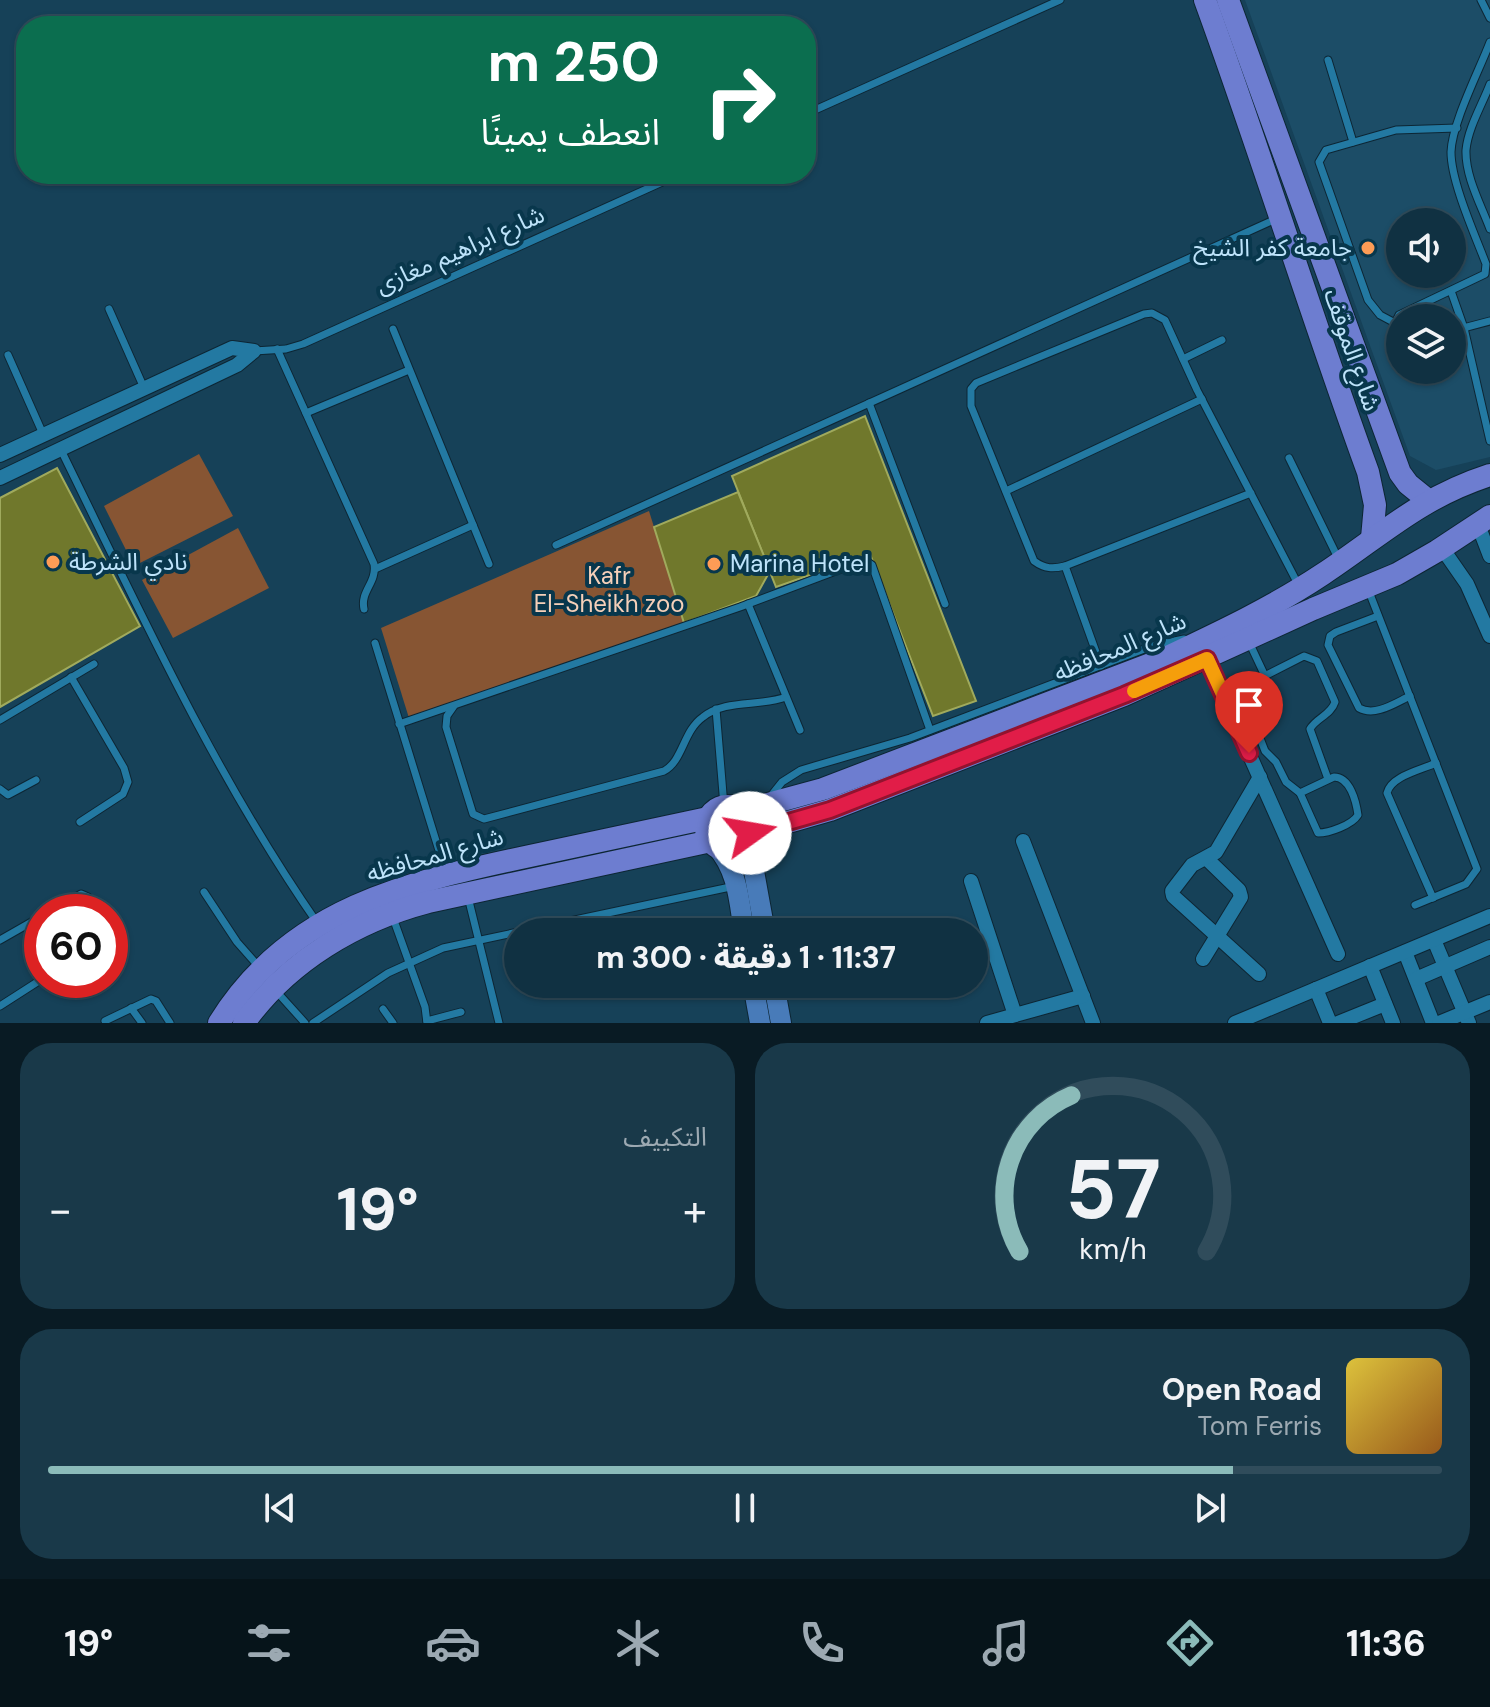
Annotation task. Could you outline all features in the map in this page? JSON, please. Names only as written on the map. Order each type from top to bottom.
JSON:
[{"type":"main road","name":"شارع الموقف","points":[[1205,0],[1262,123],[1400,473],[1429,501]]},
{"type":"main road","name":"شارع الموقف","points":[[1228,0],[1262,123],[1280,217],[1373,488],[1372,538]]},
{"type":"main road","name":"شارع المحافظه","points":[[244,1023],[268,979],[319,926],[360,903],[391,890],[446,874],[740,819],[830,810],[1109,701],[1207,649],[1429,501],[1490,475]]},
{"type":"main road","name":"شارع المحافظه","points":[[740,819],[823,789],[926,738],[1050,694],[1248,640],[1397,574],[1484,519]]},
{"type":"main road","points":[[1293,592],[1300,615]]},
{"type":"main road","name":"شارع المحافظه","points":[[219,1023],[243,989],[268,979],[391,913],[467,894],[713,844],[723,849],[737,848],[740,819]]},
{"type":"main road","points":[[742,918],[730,864],[706,830],[740,819],[762,918]]},
{"type":"main road","points":[[756,998],[760,1023]]},
{"type":"main road","points":[[777,998],[781,1023]]},
{"type":"street","name":"شارع ابراهيم مغازى","points":[[0,455],[232,348],[254,351]]},
{"type":"street","name":"شارع ابراهيم مغازى","points":[[0,478],[237,365],[254,351]]},
{"type":"street","points":[[146,387],[157,403]]},
{"type":"street","points":[[1484,519],[1490,556]]},
{"type":"street","points":[[1442,548],[1467,584],[1490,636]]},
{"type":"street","points":[[1207,649],[1338,954]]},
{"type":"street","points":[[1259,974],[1172,894],[1188,870],[1207,859],[1219,847],[1260,777]]},
{"type":"street","points":[[1023,841],[1093,1023]]},
{"type":"street","points":[[1203,959],[1240,900],[1241,893],[1207,859]]},
{"type":"street","points":[[971,881],[1015,1015]]},
{"type":"street","points":[[1235,1023],[1266,1017],[1316,989],[1489,918]]},
{"type":"street","points":[[1434,940],[1467,1018]]},
{"type":"street","points":[[1416,979],[1490,947]]},
{"type":"street","points":[[1405,952],[1436,1023],[1467,1018],[1490,1002]]},
{"type":"street","points":[[1370,966],[1393,1023]]},
{"type":"street","points":[[1316,989],[1330,1023]]},
{"type":"street","points":[[987,1023],[1083,996]]},
{"type":"street","points":[[1338,1023],[1385,1004]]},
{"type":"lane","points":[[816,109],[1060,0]]},
{"type":"lane","points":[[1481,0],[1490,18]]},
{"type":"lane","points":[[1422,304],[1487,273],[1452,163],[1453,139],[1490,42]]},
{"type":"lane","points":[[1328,60],[1353,142]]},
{"type":"lane","points":[[1490,84],[1466,151],[1469,170],[1490,229]]},
{"type":"lane","points":[[1386,318],[1368,300],[1319,168],[1321,155],[1326,150],[1409,128],[1457,128]]},
{"type":"lane","name":"شارع ابراهيم مغازى","points":[[254,351],[303,344],[658,184]]},
{"type":"lane","points":[[556,545],[1280,217]]},
{"type":"lane","points":[[1451,291],[1456,304]]},
{"type":"lane","points":[[109,309],[146,387]]},
{"type":"lane","points":[[1251,493],[1065,566],[1049,569],[1034,561],[971,406],[971,389],[976,383],[1144,314],[1152,313],[1165,320],[1251,493],[1293,592]]},
{"type":"lane","points":[[1466,327],[1490,321]]},
{"type":"lane","points":[[393,329],[489,564]]},
{"type":"lane","points":[[1466,337],[1490,441]]},
{"type":"lane","points":[[1183,359],[1222,340]]},
{"type":"lane","points":[[277,349],[375,569],[373,582],[363,596],[364,609]]},
{"type":"lane","points":[[8,355],[43,434]]},
{"type":"lane","points":[[306,413],[409,370]]},
{"type":"lane","points":[[1006,491],[1202,399]]},
{"type":"lane","points":[[869,403],[945,604]]},
{"type":"lane","points":[[60,448],[195,720],[259,834],[319,926]]},
{"type":"lane","points":[[1289,458],[1341,562]]},
{"type":"lane","points":[[375,569],[473,525]]},
{"type":"lane","points":[[399,724],[868,561],[872,565],[926,738]]},
{"type":"lane","points":[[1065,566],[1101,666]]},
{"type":"lane","points":[[1367,587],[1477,869],[1466,884],[1415,905]]},
{"type":"lane","points":[[748,604],[800,730]]},
{"type":"lane","points":[[1378,616],[1336,632],[1330,636],[1328,645],[1363,711],[1373,712],[1410,696]]},
{"type":"lane","points":[[1248,640],[1265,676]]},
{"type":"lane","points":[[1050,694],[1101,666],[1167,641],[1207,649]]},
{"type":"lane","points":[[375,643],[446,874]]},
{"type":"lane","points":[[1300,793],[1328,779],[1337,777],[1346,781],[1358,812],[1355,820],[1318,833],[1300,793],[1286,782],[1276,762],[1265,751],[1243,699],[1247,685],[1301,657],[1311,657],[1317,661],[1335,702],[1333,708],[1310,729],[1310,737],[1328,779]]},
{"type":"lane","points":[[0,720],[94,664]]},
{"type":"lane","points":[[71,677],[124,768],[128,782],[123,794],[80,822]]},
{"type":"lane","points":[[454,706],[447,716],[446,727],[473,814],[484,819],[668,769],[694,724],[716,709],[729,705],[766,703],[786,697]]},
{"type":"lane","points":[[716,709],[740,819]]},
{"type":"lane","points":[[1433,898],[1387,793],[1394,781],[1436,763]]},
{"type":"lane","points":[[0,789],[8,795],[36,780]]},
{"type":"lane","points":[[313,1023],[347,998],[410,962],[443,948],[736,886]]},
{"type":"lane","points":[[204,892],[237,942],[305,1023]]},
{"type":"lane","points":[[467,894],[499,1023]]},
{"type":"lane","points":[[391,913],[425,1007],[427,1022],[461,1012]]},
{"type":"lane","points":[[0,940],[24,926]]},
{"type":"lane","points":[[0,1006],[24,991]]},
{"type":"lane","points":[[105,1021],[153,999],[170,1023]]},
{"type":"lane","points":[[131,1008],[142,1023]]},
{"type":"lane","points":[[383,1009],[393,1023]]},
{"type":"shaded area","name":"جامعة كفر الشيخ","points":[[1245,0],[1490,0],[1490,457],[1436,470],[1410,456]]},
{"type":"green space","points":[[199,454],[233,516],[134,566],[104,506]]},
{"type":"green space","name":"Kafr El-Sheikh zoo","points":[[649,511],[684,623],[409,718],[381,628]]},
{"type":"green space","points":[[238,528],[269,588],[173,638],[142,580]]},
{"type":"building","points":[[865,416],[976,701],[933,716],[870,554],[776,587],[732,476]]},
{"type":"building","name":"نادي الشرطة","points":[[57,468],[140,626],[0,707],[0,498]]},
{"type":"building","points":[[738,492],[770,571],[756,596],[684,623],[654,527]]},
{"type":"slow traffic","points":[[1134,691],[1207,659],[1223,694]]},
{"type":"place","name":"جامعة كفر الشيخ","points":[[1368,248]]},
{"type":"place","name":"نادي الشرطة","points":[[53,562]]},
{"type":"place","name":"Marina Hotel","points":[[714,564]]},
{"type":"route","points":[[750,833],[830,810],[1020,737],[1207,659],[1249,753]]}]
